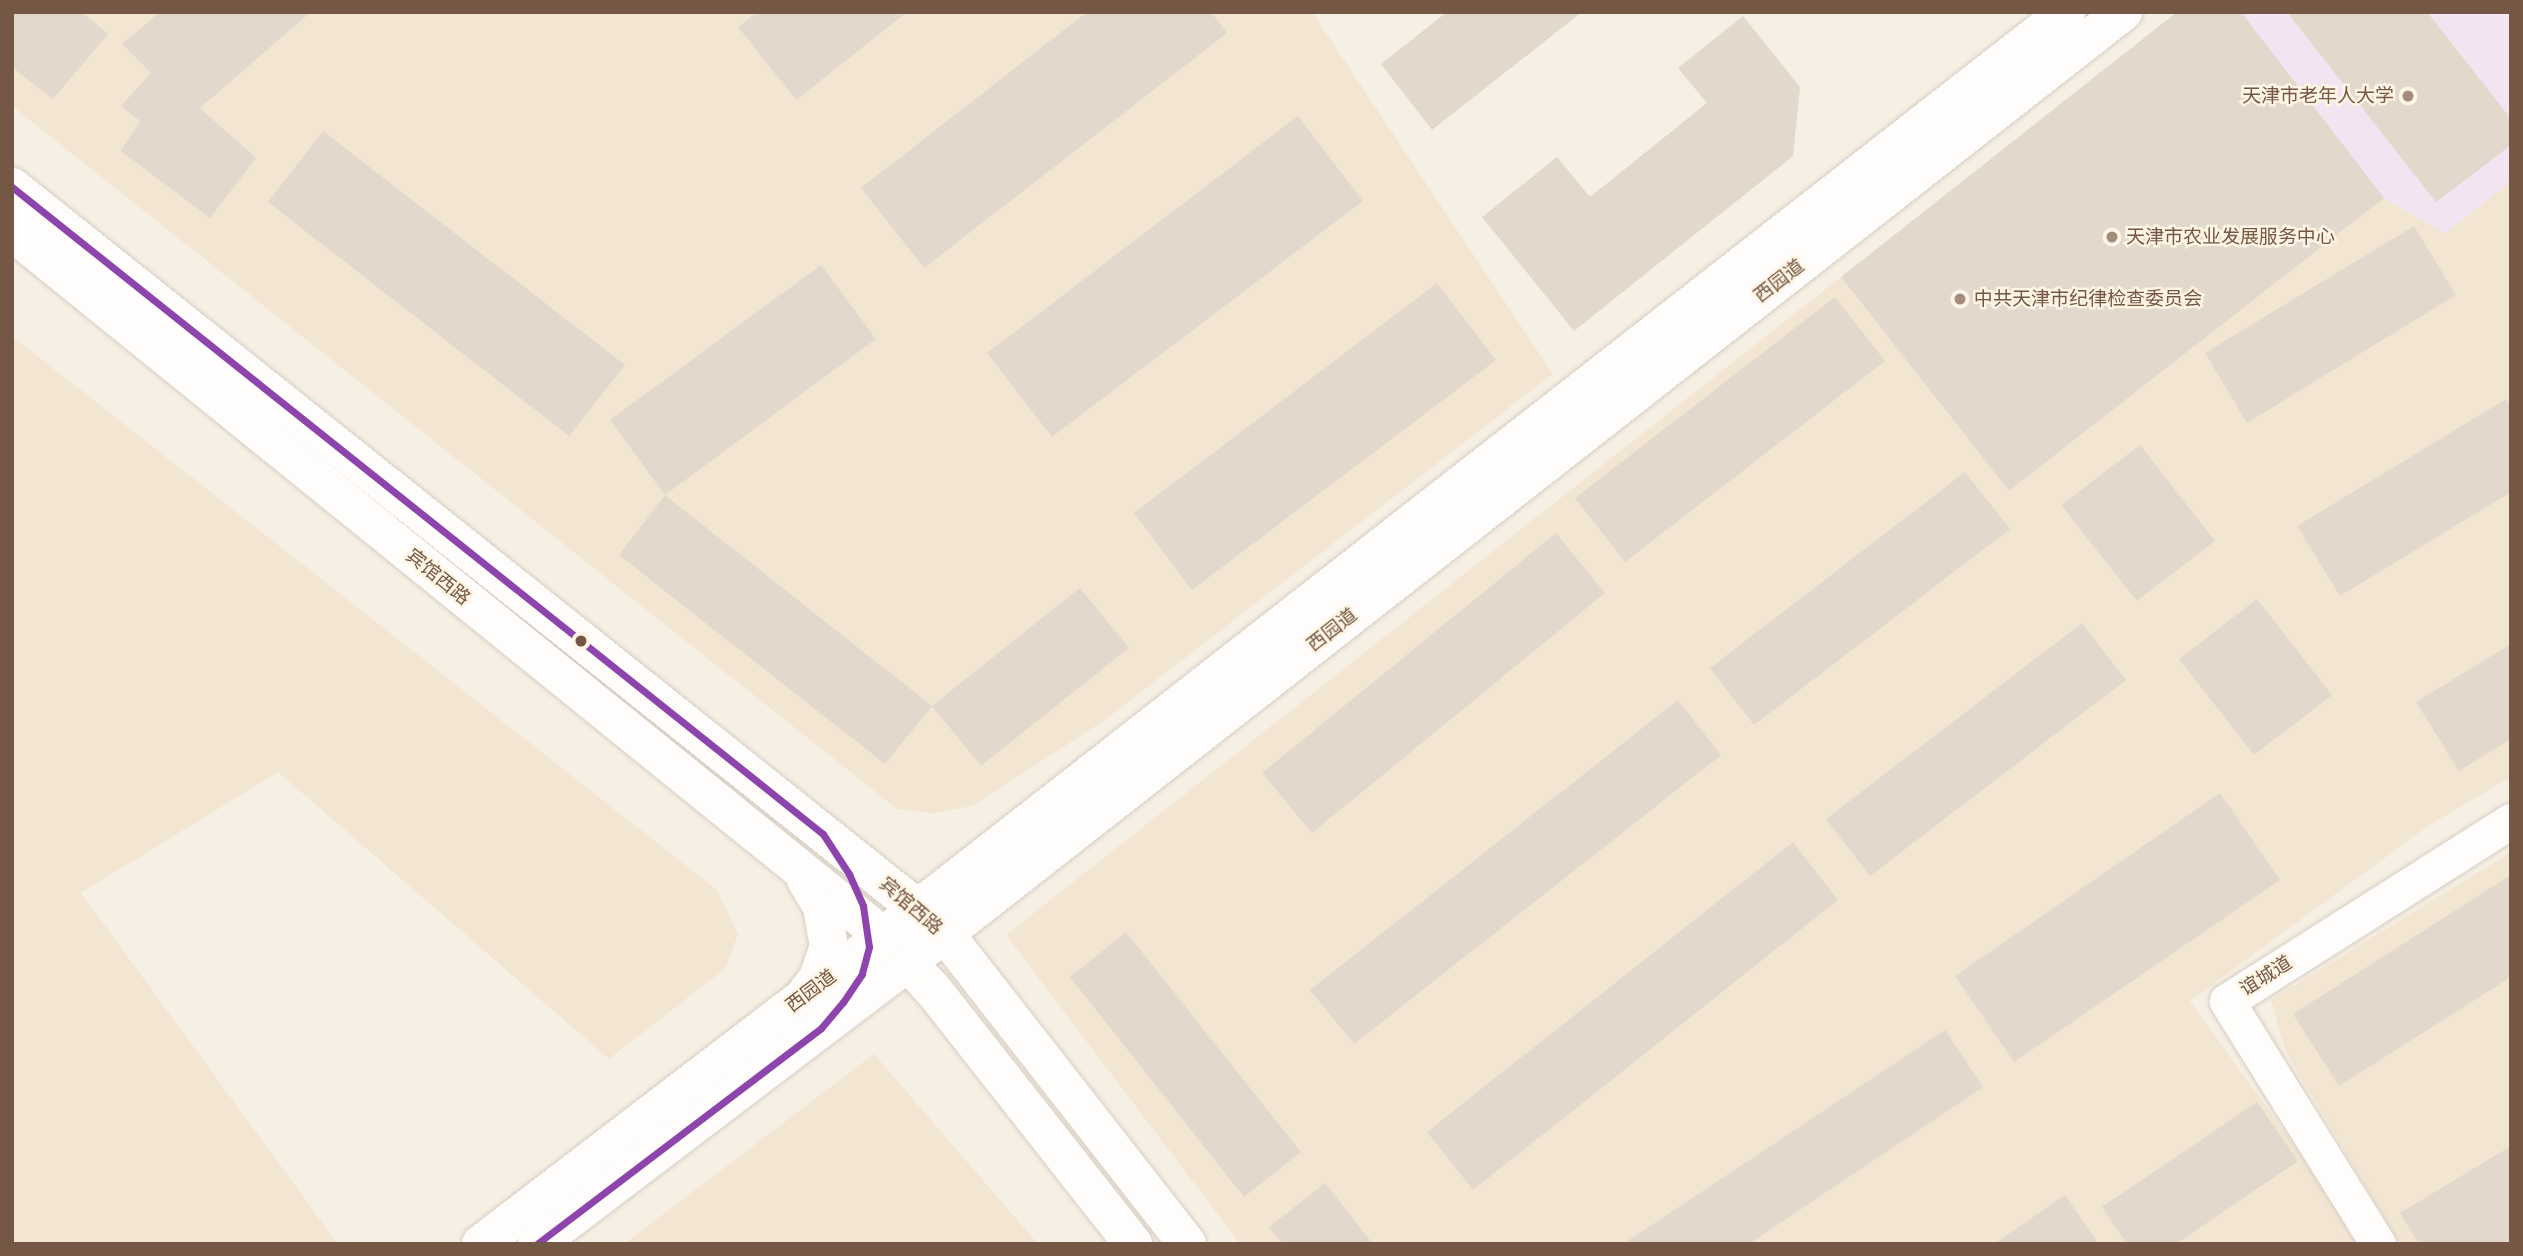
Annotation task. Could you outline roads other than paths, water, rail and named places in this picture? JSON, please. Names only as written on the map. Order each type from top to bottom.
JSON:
[{"type":"street","name":"西园道","points":[[930,922],[2066,12]]},
{"type":"street","name":"西园道","points":[[537,1244],[811,1014],[882,943],[930,922],[2123,12]]},
{"type":"street","name":"宾馆西路","points":[[12,187],[930,922],[1187,1244]]},
{"type":"street","name":"宾馆西路","points":[[12,232],[799,868],[882,943],[1133,1244]]},
{"type":"street","name":"谊城道","points":[[2378,1244],[2227,1001],[2511,821]]},
{"type":"street","points":[[823,834],[853,883],[882,943]]},
{"type":"street","points":[[799,868],[822,907],[829,946],[818,978],[811,1014]]},
{"type":"street","name":"西园道","points":[[481,1244],[811,1014]]},
{"type":"place","name":"天津市老年人大学","points":[[2408,96]]},
{"type":"place","name":"天津市农业发展服务中心","points":[[2112,237]]},
{"type":"place","name":"中共天津市纪律检查委员会","points":[[1960,299]]}]
